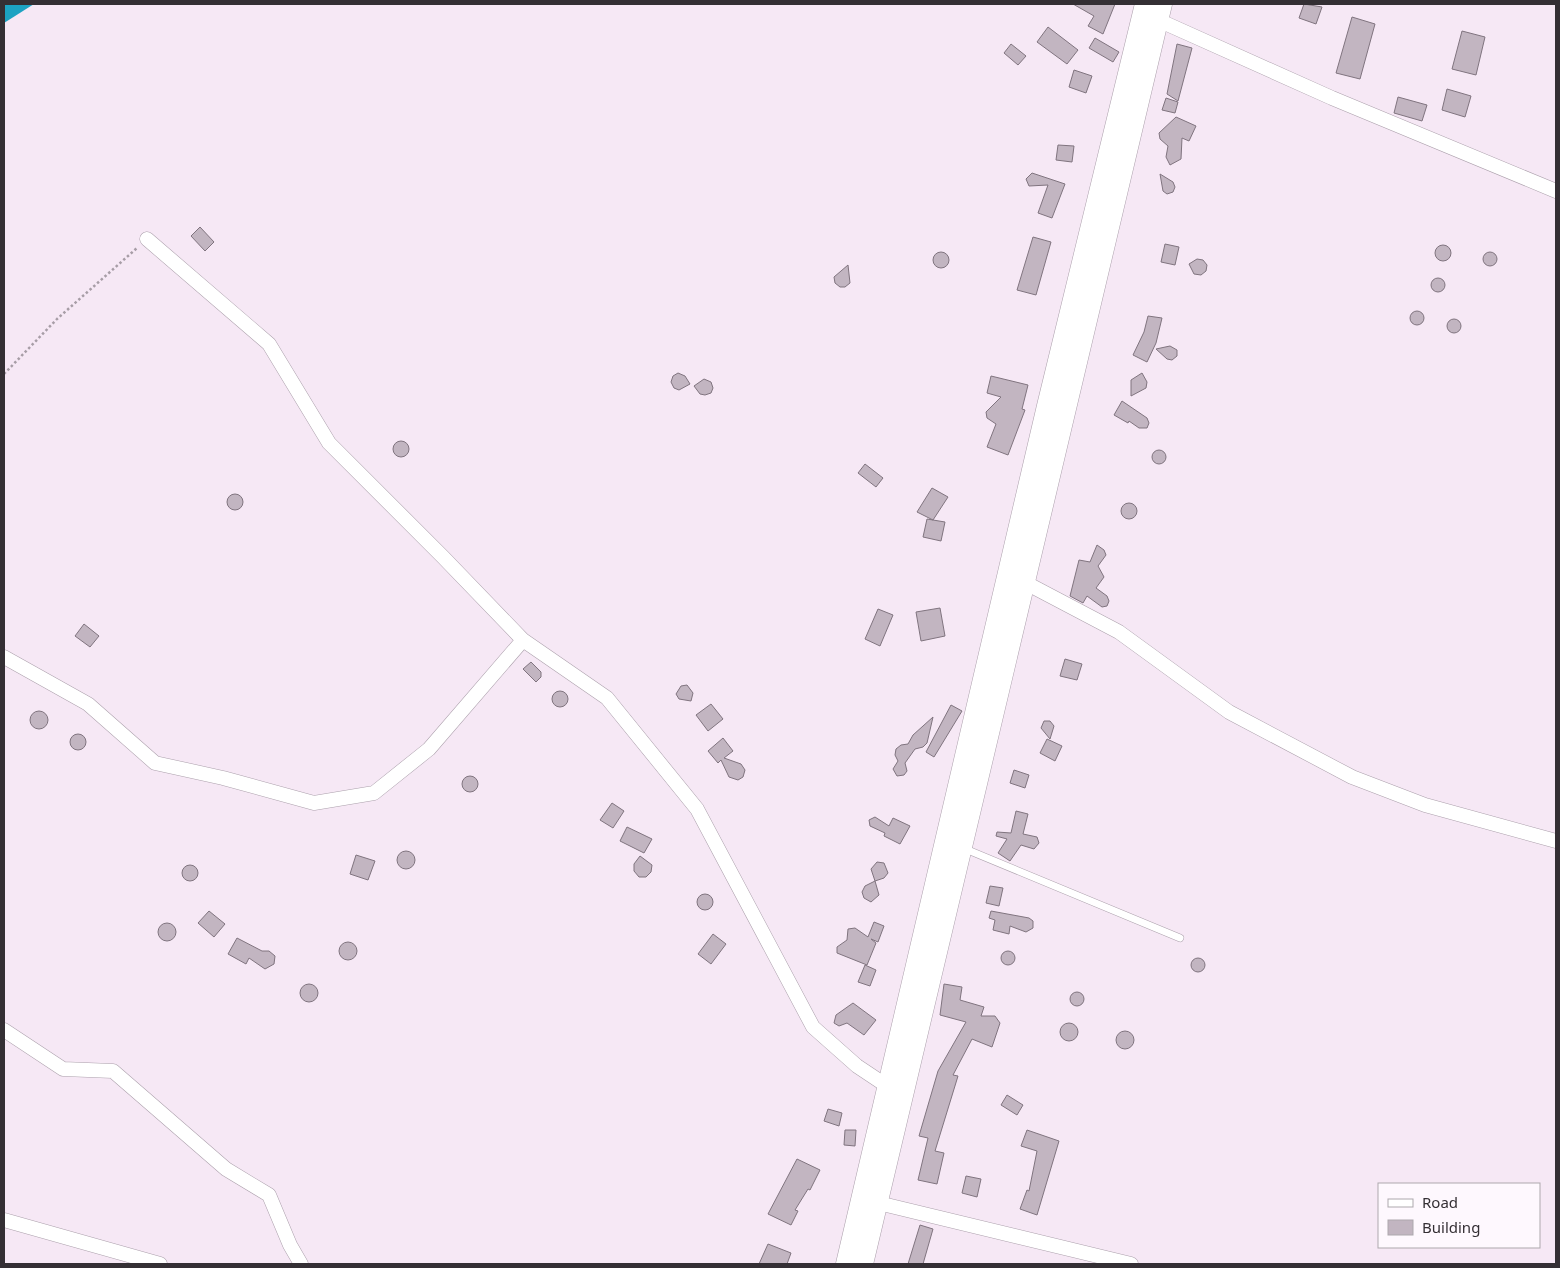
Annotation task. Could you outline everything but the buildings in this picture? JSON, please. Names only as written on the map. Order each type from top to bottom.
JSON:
[{"type":"main road","points":[[896,1087],[961,847],[1024,582],[1152,11]]},
{"type":"main road","points":[[846,1264],[869,1201],[1152,11]]},
{"type":"main road","points":[[863,1264],[869,1201]]},
{"type":"street","points":[[1152,11],[1332,98],[1556,191]]},
{"type":"street","points":[[147,239],[269,344],[329,443],[523,640],[607,698],[697,808],[813,1027],[857,1066],[896,1087]]},
{"type":"street","points":[[1024,582],[1119,632],[1228,712],[1352,777],[1425,805],[1556,841]]},
{"type":"street","points":[[4,657],[88,704],[155,763],[223,778],[314,803],[374,793],[429,749],[523,640]]},
{"type":"street","points":[[4,1030],[63,1069],[113,1071],[226,1169],[269,1195],[290,1245],[301,1264]]},
{"type":"street","points":[[869,1201],[1131,1264]]},
{"type":"street","points":[[4,1220],[160,1264]]},
{"type":"lane","points":[[961,847],[1180,938]]},
{"type":"path","points":[[4,374],[57,319],[147,239]]},
{"type":"water","points":[[4,4],[34,4],[4,23]]}]
